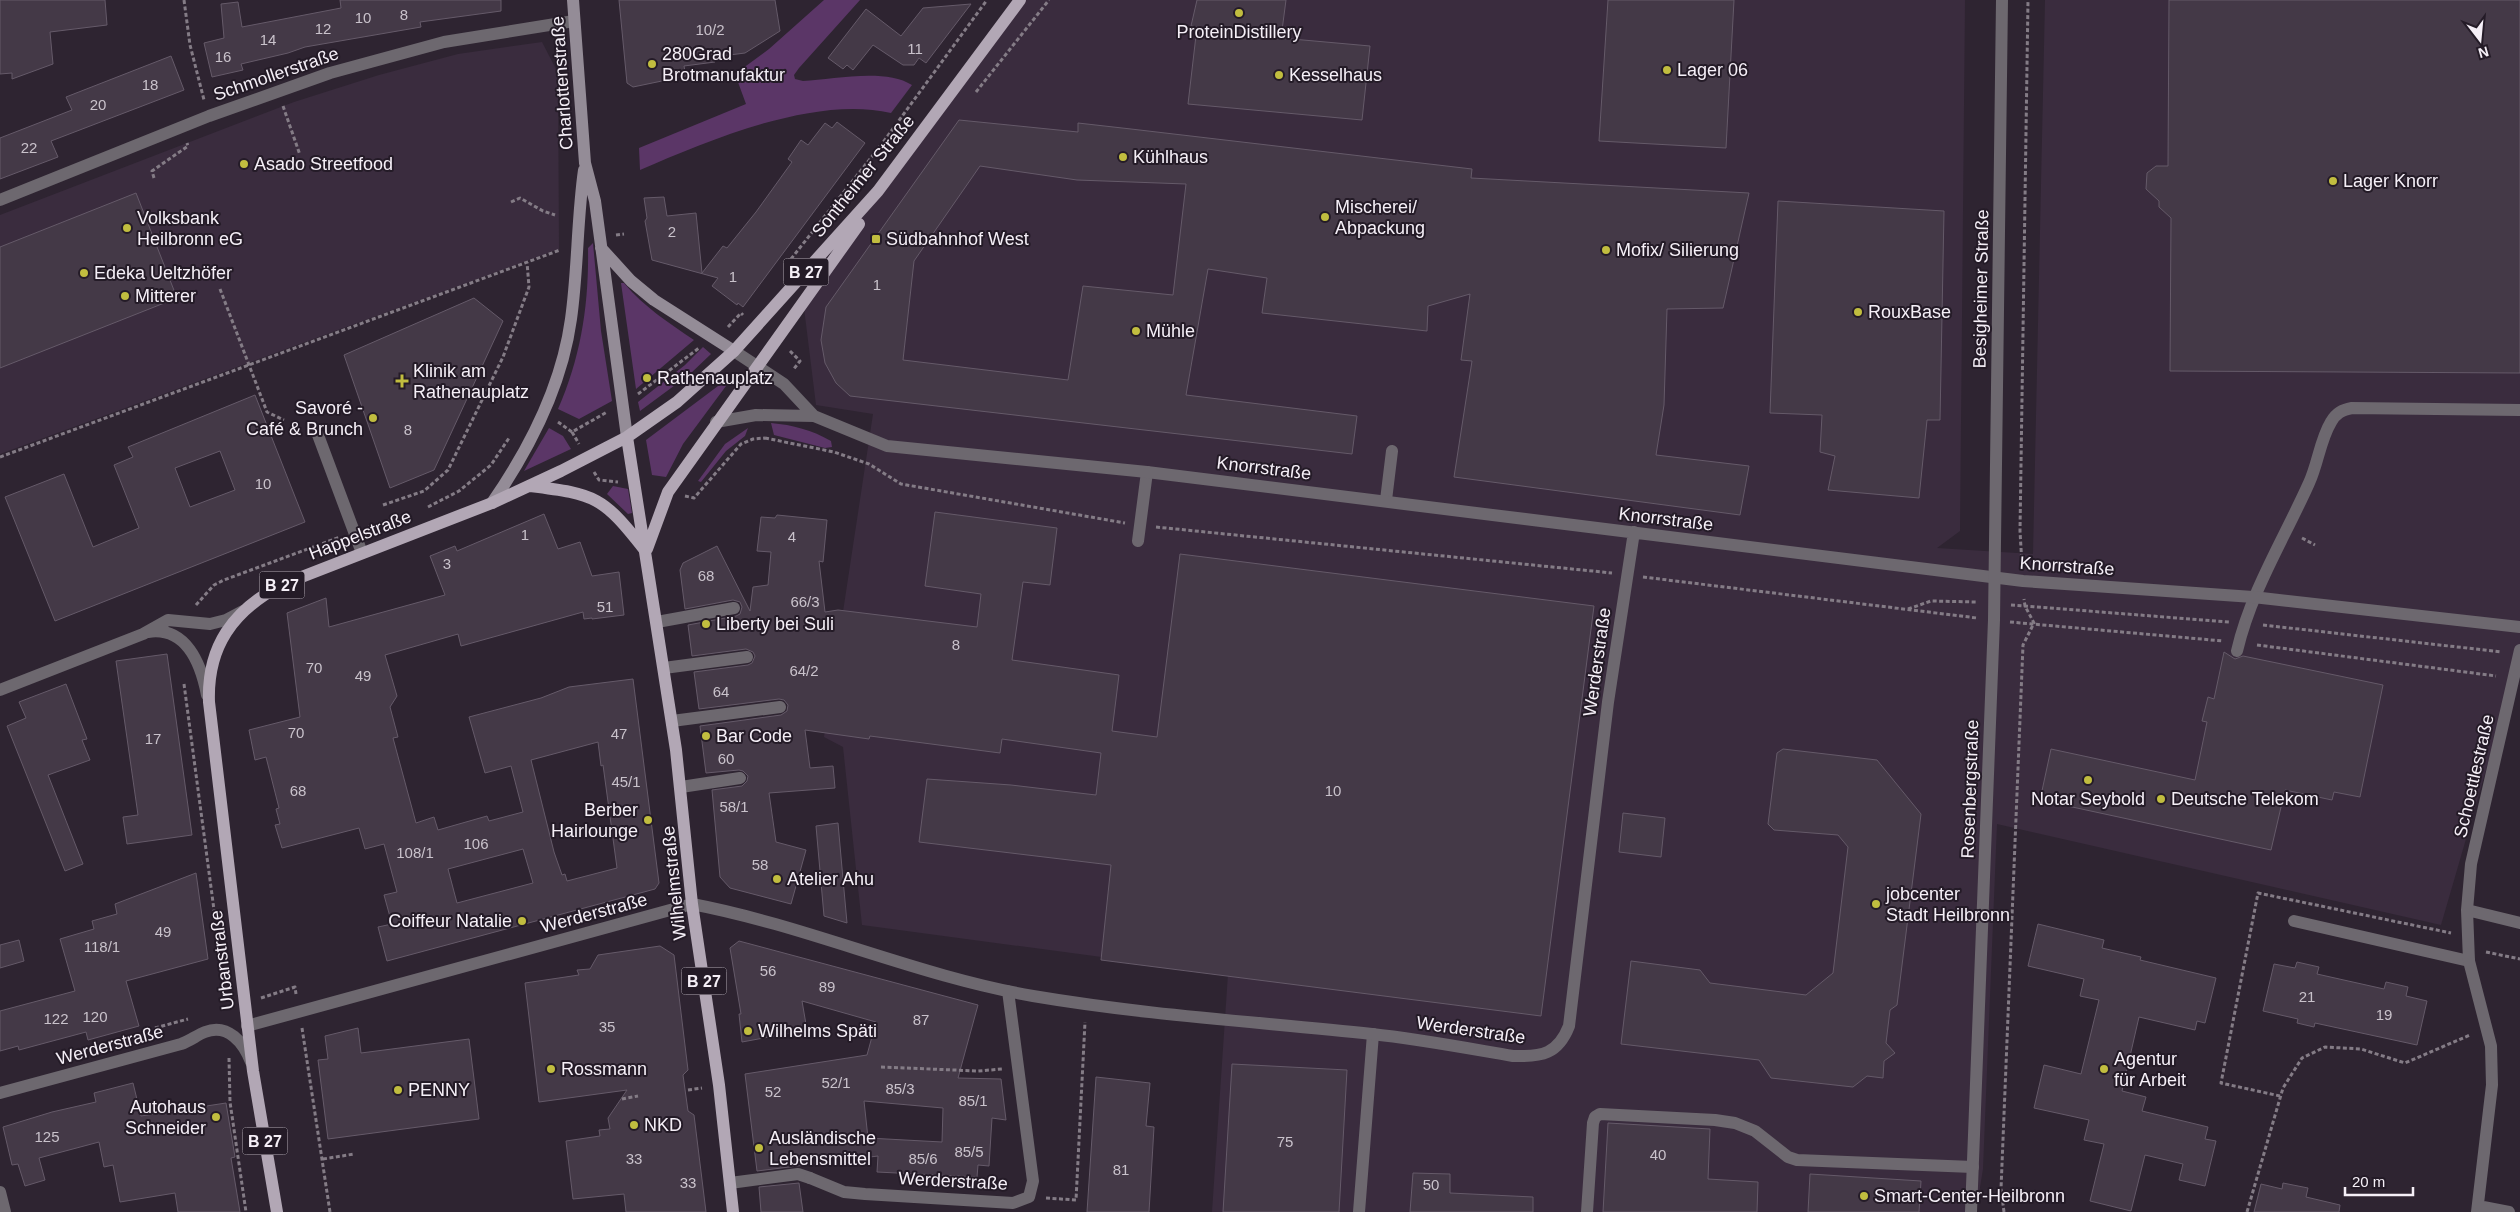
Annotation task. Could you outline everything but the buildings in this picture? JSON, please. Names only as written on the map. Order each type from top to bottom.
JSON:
[{"type":"main road","name":"Charlottenstraße","points":[[573,0],[585,163],[595,201],[627,437]]},
{"type":"main road","name":"Sontheimer Straße","points":[[492,503],[586,460],[627,437],[677,402],[734,351],[878,192],[1020,0]]},
{"type":"main road","name":"Charlottenstraße","points":[[578,243],[585,163]]},
{"type":"main road","name":"Wilhelmstraße","points":[[646,551],[668,492],[858,224],[878,192]]},
{"type":"main road","points":[[492,503],[528,443],[543,413],[563,356],[571,319],[578,243]]},
{"type":"main road","points":[[601,248],[631,281],[654,300],[734,351]]},
{"type":"main road","name":"Wilhelmstraße","points":[[627,437],[676,750],[692,904],[733,1212]]},
{"type":"main road","points":[[529,486],[564,490],[593,497],[621,520],[646,551]]},
{"type":"main road","name":"Happelstraße","points":[[209,702],[210,669],[214,655],[227,630],[247,609],[281,585],[492,503]]},
{"type":"main road","name":"Urbanstraße","points":[[209,702],[252,1065],[277,1212]]},
{"type":"street","name":"Besigheimer Straße","points":[[1995,577],[2002,0]]},
{"type":"street","name":"Schmollerstraße","points":[[0,200],[209,116],[277,90],[330,73],[444,42],[574,21]]},
{"type":"street","name":"Knorrstraße","points":[[734,351],[784,384],[814,416]]},
{"type":"street","points":[[2238,647],[2253,597],[2288,530],[2314,473],[2330,423],[2336,414],[2352,408],[2520,410]]},
{"type":"street","name":"Knorrstraße","points":[[716,422],[756,415],[814,416],[887,446],[1146,472],[1386,500],[2023,581],[2253,597],[2520,627]]},
{"type":"street","points":[[318,436],[362,552]]},
{"type":"street","points":[[1386,500],[1392,450]]},
{"type":"street","points":[[1138,541],[1146,472]]},
{"type":"street","name":"Werderstraße","points":[[247,1026],[692,904],[751,917],[836,944],[1008,991],[1086,1004],[1264,1025],[1373,1034],[1529,1057],[1551,1051],[1563,1041],[1570,1018],[1608,702],[1634,532]]},
{"type":"street","name":"Rosenbergstraße","points":[[1971,1212],[1995,577]]},
{"type":"street","points":[[657,622],[734,608]]},
{"type":"street","name":"Happelstraße","points":[[0,690],[143,634],[168,620],[174,619],[200,624],[218,623],[247,609]]},
{"type":"street","name":"Happelstraße","points":[[143,634],[166,632],[184,642],[200,666],[209,702]]},
{"type":"street","name":"Schoettlestraße","points":[[2509,1212],[2478,1209],[2492,1085],[2490,1046],[2469,961],[2467,910],[2471,864],[2520,652]]},
{"type":"street","points":[[664,668],[746,657]]},
{"type":"street","points":[[672,721],[780,707]]},
{"type":"street","points":[[681,787],[740,778]]},
{"type":"street","points":[[2467,910],[2520,922]]},
{"type":"street","points":[[2294,921],[2469,961]]},
{"type":"street","name":"Werderstraße","points":[[730,1183],[798,1174],[844,1192],[1013,1203],[1029,1197],[1033,1181],[1008,991]]},
{"type":"street","name":"Werderstraße","points":[[0,1093],[187,1042],[208,1031],[218,1029],[228,1032],[242,1045],[252,1065]]},
{"type":"street","points":[[1359,1212],[1373,1034]]},
{"type":"street","points":[[1587,1212],[1592,1123],[1595,1117],[1600,1114],[1715,1120],[1735,1123],[1756,1131],[1788,1158],[1797,1160],[1973,1167]]},
{"type":"street","points":[[0,1192],[6,1212]]},
{"type":"path","points":[[184,0],[190,45],[209,116]]},
{"type":"path","points":[[788,262],[887,138],[987,0]]},
{"type":"path","points":[[2028,0],[2020,531],[2025,606],[2034,624]]},
{"type":"path","points":[[277,90],[300,155]]},
{"type":"path","points":[[154,178],[152,171],[188,146],[182,127]]},
{"type":"path","points":[[511,202],[520,198],[555,215]]},
{"type":"path","points":[[0,457],[578,243]]},
{"type":"path","points":[[557,251],[557,260]]},
{"type":"path","points":[[383,505],[424,491],[448,470],[506,348],[529,287],[527,262]]},
{"type":"path","points":[[220,289],[267,412],[284,420]]},
{"type":"path","points":[[741,313],[748,306]]},
{"type":"path","points":[[543,413],[572,432],[653,385],[714,338]]},
{"type":"path","points":[[426,508],[459,491],[491,466],[511,436]]},
{"type":"path","points":[[766,438],[834,452],[869,464],[901,484],[1141,526],[1627,575],[1907,610],[2515,678]]},
{"type":"path","points":[[388,521],[411,514]]},
{"type":"path","points":[[1907,610],[1931,600],[1995,603],[2244,623],[2520,652]]},
{"type":"path","points":[[2004,1212],[2001,1189],[2023,645],[2034,624]]},
{"type":"path","points":[[183,675],[218,941]]},
{"type":"path","points":[[2280,1096],[2221,1083],[2258,893],[2467,942],[2520,959]]},
{"type":"path","points":[[245,1004],[295,987]]},
{"type":"path","points":[[1029,1197],[1076,1200],[1086,1004]]},
{"type":"path","points":[[301,1026],[330,1212]]},
{"type":"path","points":[[2247,1212],[2280,1096],[2302,1058],[2325,1047],[2361,1049],[2405,1063],[2486,1027]]},
{"type":"path","points":[[881,1067],[978,1071],[1018,1067]]},
{"type":"path","points":[[231,1076],[230,1102],[246,1212]]},
{"type":"path","points":[[622,1099],[638,1096]]},
{"type":"path","points":[[323,1159],[354,1154]]},
{"type":"shaded area","points":[[824,0],[860,0],[799,68],[794,75],[795,79],[803,81],[874,76],[901,80],[912,85],[891,113],[861,109],[830,110],[797,115],[730,134],[640,170],[639,148],[746,104],[735,74],[769,49]]},
{"type":"shaded area","points":[[1026,0],[1965,0],[1960,531],[1937,548],[2033,554],[2045,0],[2520,0],[2520,653],[2441,925],[1997,824],[1983,1169],[1976,1212],[1212,1212],[1228,974],[862,925],[843,747],[824,737],[873,414],[816,405],[803,300],[878,189]]},
{"type":"shaded area","points":[[542,42],[558,73],[559,249],[0,454],[0,215],[294,102],[379,75],[458,54]]},
{"type":"shaded area","points":[[593,243],[601,331],[612,401],[579,419],[558,409],[573,370],[578,350],[585,310],[588,248]]},
{"type":"shaded area","points":[[621,283],[624,283],[657,314],[694,340],[636,389]]},
{"type":"shaded area","points":[[703,347],[711,354],[690,374],[640,411],[638,402],[685,365]]},
{"type":"shaded area","points":[[726,383],[726,386],[683,444],[666,477],[652,475],[646,440],[718,386]]},
{"type":"shaded area","points":[[771,423],[795,427],[817,434],[831,441],[832,447],[825,448],[774,435]]},
{"type":"shaded area","points":[[549,428],[563,436],[571,449],[524,471]]},
{"type":"shaded area","points":[[748,428],[745,436],[726,451],[701,482],[698,481],[725,444]]},
{"type":"shaded area","points":[[613,486],[628,489],[632,513],[628,514],[607,494]]},
{"type":"place","name":"ProteinDistillery","points":[[1239,13]]},
{"type":"place","name":"280Grad Brotmanufaktur","points":[[652,64]]},
{"type":"place","name":"Lager 06","points":[[1667,70]]},
{"type":"place","name":"Kesselhaus","points":[[1279,75]]},
{"type":"place","name":"Kühlhaus","points":[[1123,157]]},
{"type":"place","name":"Asado Streetfood","points":[[244,164]]},
{"type":"place","name":"Lager Knorr","points":[[2333,181]]},
{"type":"place","name":"Mischerei/ Abpackung","points":[[1325,217]]},
{"type":"place","name":"Volksbank Heilbronn eG","points":[[127,228]]},
{"type":"place","name":"Südbahnhof West","points":[[876,239]]},
{"type":"place","name":"Mofix/ Silierung","points":[[1606,250]]},
{"type":"place","name":"Edeka Ueltzhöfer","points":[[84,273]]},
{"type":"place","name":"Mitterer","points":[[125,296]]},
{"type":"place","name":"RouxBase","points":[[1858,312]]},
{"type":"place","name":"Mühle","points":[[1136,331]]},
{"type":"place","name":"Rathenauplatz","points":[[647,378]]},
{"type":"place","name":"Klinik am Rathenauplatz","points":[[402,381]]},
{"type":"place","name":"Savoré - Café & Brunch","points":[[373,418]]},
{"type":"place","name":"Liberty bei Suli","points":[[706,624]]},
{"type":"place","name":"Bar Code","points":[[706,736]]},
{"type":"place","name":"Notar Seybold","points":[[2088,780]]},
{"type":"place","name":"Deutsche Telekom","points":[[2161,799]]},
{"type":"place","name":"Berber Hairlounge","points":[[648,820]]},
{"type":"place","name":"Atelier Ahu","points":[[777,879]]},
{"type":"place","name":"jobcenter Stadt Heilbronn","points":[[1876,904]]},
{"type":"place","name":"Coiffeur Natalie","points":[[522,921]]},
{"type":"place","name":"Wilhelms Späti","points":[[748,1031]]},
{"type":"place","name":"Rossmann","points":[[551,1069]]},
{"type":"place","name":"Agentur für Arbeit","points":[[2104,1069]]},
{"type":"place","name":"PENNY","points":[[398,1090]]},
{"type":"place","name":"Autohaus Schneider","points":[[216,1117]]},
{"type":"place","name":"NKD","points":[[634,1125]]},
{"type":"place","name":"Ausländische Lebensmittel","points":[[759,1148]]},
{"type":"place","name":"Smart-Center-Heilbronn","points":[[1864,1196]]}]
